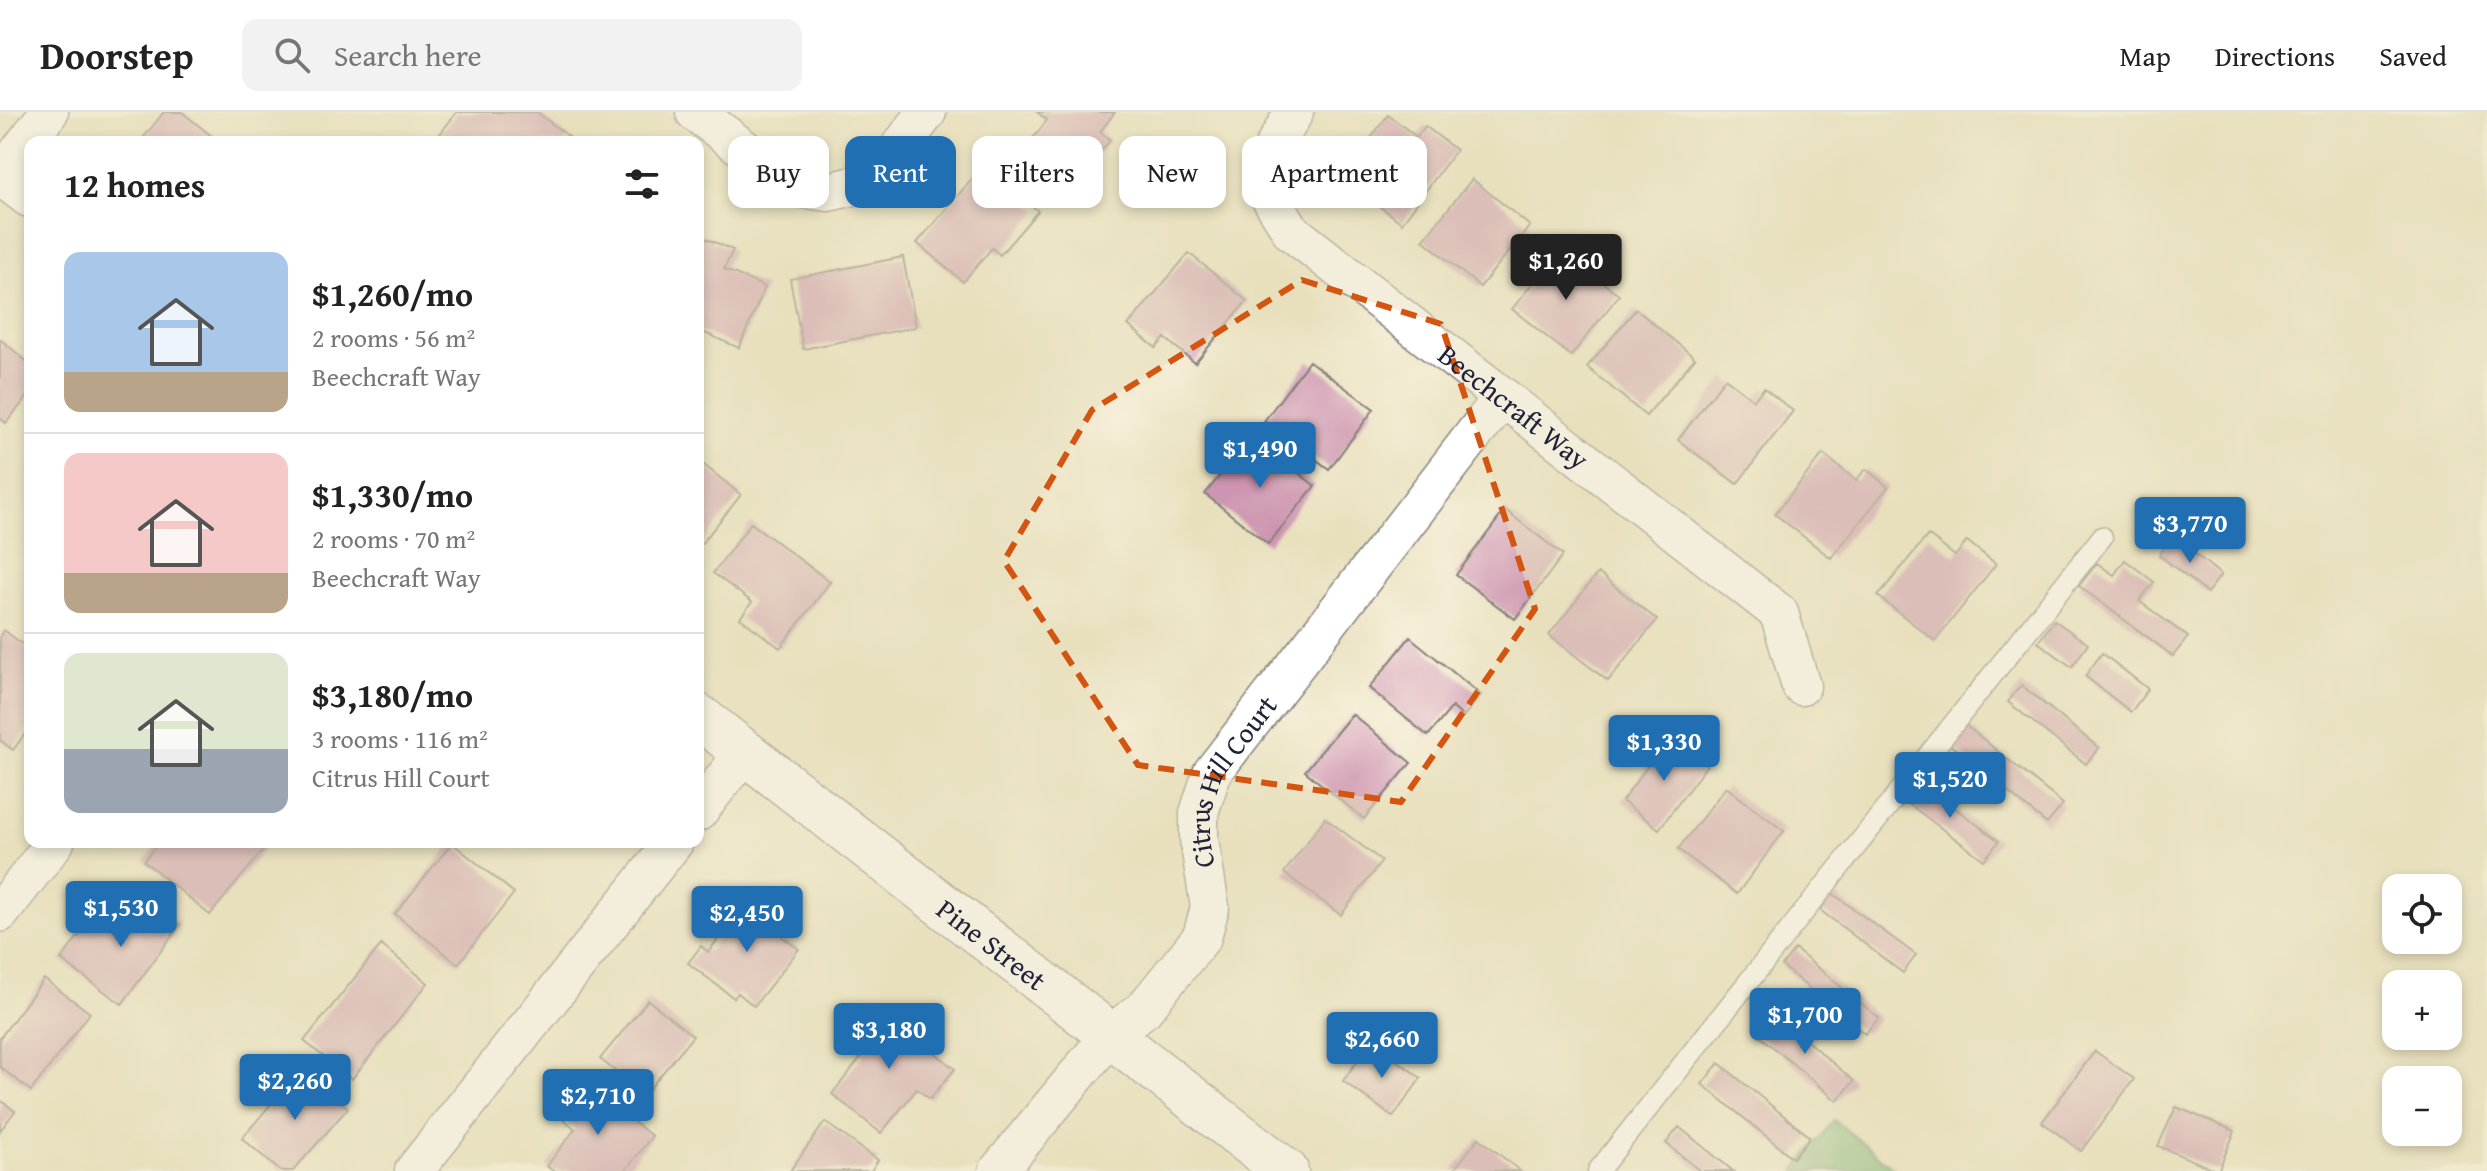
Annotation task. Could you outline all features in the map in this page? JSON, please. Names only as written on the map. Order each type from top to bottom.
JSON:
[{"type":"street","points":[[34,136],[49,112]]},
{"type":"street","points":[[695,112],[796,188],[828,192],[854,186],[890,160],[927,112]]},
{"type":"street","name":"Beechcraft Way","points":[[1294,112],[1274,147],[1270,197],[1292,232],[1779,613],[1801,686]]},
{"type":"street","points":[[8,179],[24,153]]},
{"type":"street","name":"Citrus Hill Court","points":[[998,1171],[1111,1034],[1144,1009],[1202,937],[1210,907],[1199,839],[1199,813],[1212,773],[1503,397]]},
{"type":"street","name":"Pine Street","points":[[704,721],[1286,1171]]},
{"type":"street","points":[[704,804],[744,753]]},
{"type":"street","points":[[0,913],[50,848]]},
{"type":"street","points":[[414,1171],[669,848]]},
{"type":"lane","points":[[1598,1171],[2102,537]]},
{"type":"highlighted area","points":[[1302,280],[1441,324],[1535,609],[1401,802],[1138,765],[1004,561],[1092,410]]},
{"type":"green space","points":[[1834,1120],[1897,1171],[1795,1171]]},
{"type":"building","points":[[164,112],[182,112],[212,136],[145,136]]},
{"type":"building","points":[[457,112],[537,112],[568,136],[442,136],[440,134]]},
{"type":"building","points":[[1037,112],[1115,112],[1100,132],[1110,140],[1103,149],[1103,136],[1035,136],[1047,120]]},
{"type":"building","points":[[1388,115],[1416,136],[1372,136]]},
{"type":"building","points":[[1425,126],[1456,150],[1427,189],[1427,136],[1418,136]]},
{"type":"building","points":[[972,179],[972,208],[1034,208],[1038,211],[1000,255],[992,248],[963,282],[917,243],[947,208],[956,208],[956,198]]},
{"type":"building","points":[[1472,179],[1530,226],[1480,287],[1423,240]]},
{"type":"building","points":[[1382,208],[1413,208],[1402,223]]},
{"type":"building","points":[[704,238],[733,250],[724,269],[765,287],[739,348],[704,333]]},
{"type":"building","points":[[1560,249],[1619,295],[1571,356],[1512,309]]},
{"type":"building","points":[[1189,253],[1247,301],[1195,363],[1165,338],[1156,348],[1128,325]]},
{"type":"building","points":[[903,257],[916,327],[803,349],[790,279]]},
{"type":"building","points":[[1636,309],[1695,358],[1646,416],[1587,367]]},
{"type":"building","points":[[0,339],[24,359],[24,401],[6,423],[0,418]]},
{"type":"building","points":[[1309,361],[1374,409],[1329,469],[1264,421]]},
{"type":"building","points":[[1725,378],[1754,400],[1764,388],[1793,411],[1737,484],[1678,440]]},
{"type":"building","points":[[1252,436],[1315,486],[1268,544],[1205,494]]},
{"type":"building","points":[[1823,454],[1856,480],[1866,469],[1888,487],[1831,558],[1775,514]]},
{"type":"building","points":[[704,465],[741,495],[704,541]]},
{"type":"building","points":[[1505,510],[1563,555],[1515,619],[1456,575]]},
{"type":"building","points":[[751,523],[830,582],[780,648],[740,618],[752,602],[713,573]]},
{"type":"building","points":[[1928,535],[1955,556],[1967,541],[1996,564],[1935,641],[1878,596]]},
{"type":"building","points":[[2173,536],[2221,575],[2207,593],[2159,555]]},
{"type":"building","points":[[2125,560],[2154,582],[2139,601],[2188,637],[2173,656],[2079,586],[2097,563],[2114,575]]},
{"type":"building","points":[[1598,573],[1657,620],[1608,681],[1549,635]]},
{"type":"building","points":[[2054,620],[2088,644],[2072,667],[2038,642]]},
{"type":"building","points":[[4,630],[24,645],[24,735],[13,750],[0,740],[0,636]]},
{"type":"building","points":[[1410,637],[1481,695],[1463,717],[1452,707],[1428,736],[1369,688]]},
{"type":"building","points":[[2102,653],[2148,689],[2131,712],[2085,676]]},
{"type":"building","points":[[2021,685],[2099,748],[2086,764],[2008,702]]},
{"type":"building","points":[[1352,714],[1411,763],[1364,819],[1305,771]]},
{"type":"building","points":[[1963,723],[2063,804],[2047,824],[1947,742]]},
{"type":"building","points":[[1669,737],[1707,765],[1659,829],[1622,801]]},
{"type":"building","points":[[1917,780],[1999,841],[1984,860],[1902,799]]},
{"type":"building","points":[[1726,787],[1784,831],[1737,894],[1678,849]]},
{"type":"building","points":[[1325,818],[1382,861],[1341,915],[1284,873]]},
{"type":"building","points":[[154,848],[265,848],[210,915],[144,861]]},
{"type":"building","points":[[448,848],[458,848],[514,893],[458,964],[395,914]]},
{"type":"building","points":[[1832,893],[1916,955],[1903,973],[1820,910]]},
{"type":"building","points":[[141,897],[180,925],[122,1004],[61,960],[94,915],[116,931]]},
{"type":"building","points":[[749,899],[788,930],[782,937],[799,949],[754,1006],[738,993],[734,998],[688,963],[701,946],[708,952],[719,938],[713,934],[719,927],[724,931]]},
{"type":"building","points":[[381,945],[428,983],[352,1079],[304,1041]]},
{"type":"building","points":[[1795,949],[1879,1018],[1865,1034],[1782,966]]},
{"type":"building","points":[[44,979],[90,1013],[31,1091],[0,1067],[0,1038]]},
{"type":"building","points":[[648,1000],[693,1036],[645,1094],[600,1059]]},
{"type":"building","points":[[879,1008],[955,1069],[930,1099],[917,1089],[881,1133],[832,1094],[863,1055],[849,1044]]},
{"type":"building","points":[[1773,1012],[1854,1081],[1837,1101],[1755,1032]]},
{"type":"building","points":[[1371,1042],[1421,1078],[1393,1117],[1343,1081]]},
{"type":"building","points":[[2095,1051],[2134,1079],[2081,1151],[2042,1122]]},
{"type":"building","points":[[1719,1063],[1810,1137],[1793,1158],[1702,1084]]},
{"type":"building","points":[[302,1068],[348,1108],[293,1171],[280,1171],[242,1138]]},
{"type":"building","points":[[583,1084],[652,1136],[625,1171],[553,1171],[547,1166],[575,1129],[559,1116]]},
{"type":"building","points":[[0,1100],[15,1111],[0,1131]]},
{"type":"building","points":[[2176,1107],[2235,1131],[2218,1171],[2158,1146]]},
{"type":"building","points":[[825,1122],[878,1160],[871,1171],[790,1171]]},
{"type":"building","points":[[1679,1127],[1733,1171],[1700,1171],[1666,1143]]},
{"type":"building","points":[[1479,1138],[1520,1171],[1453,1171]]}]
